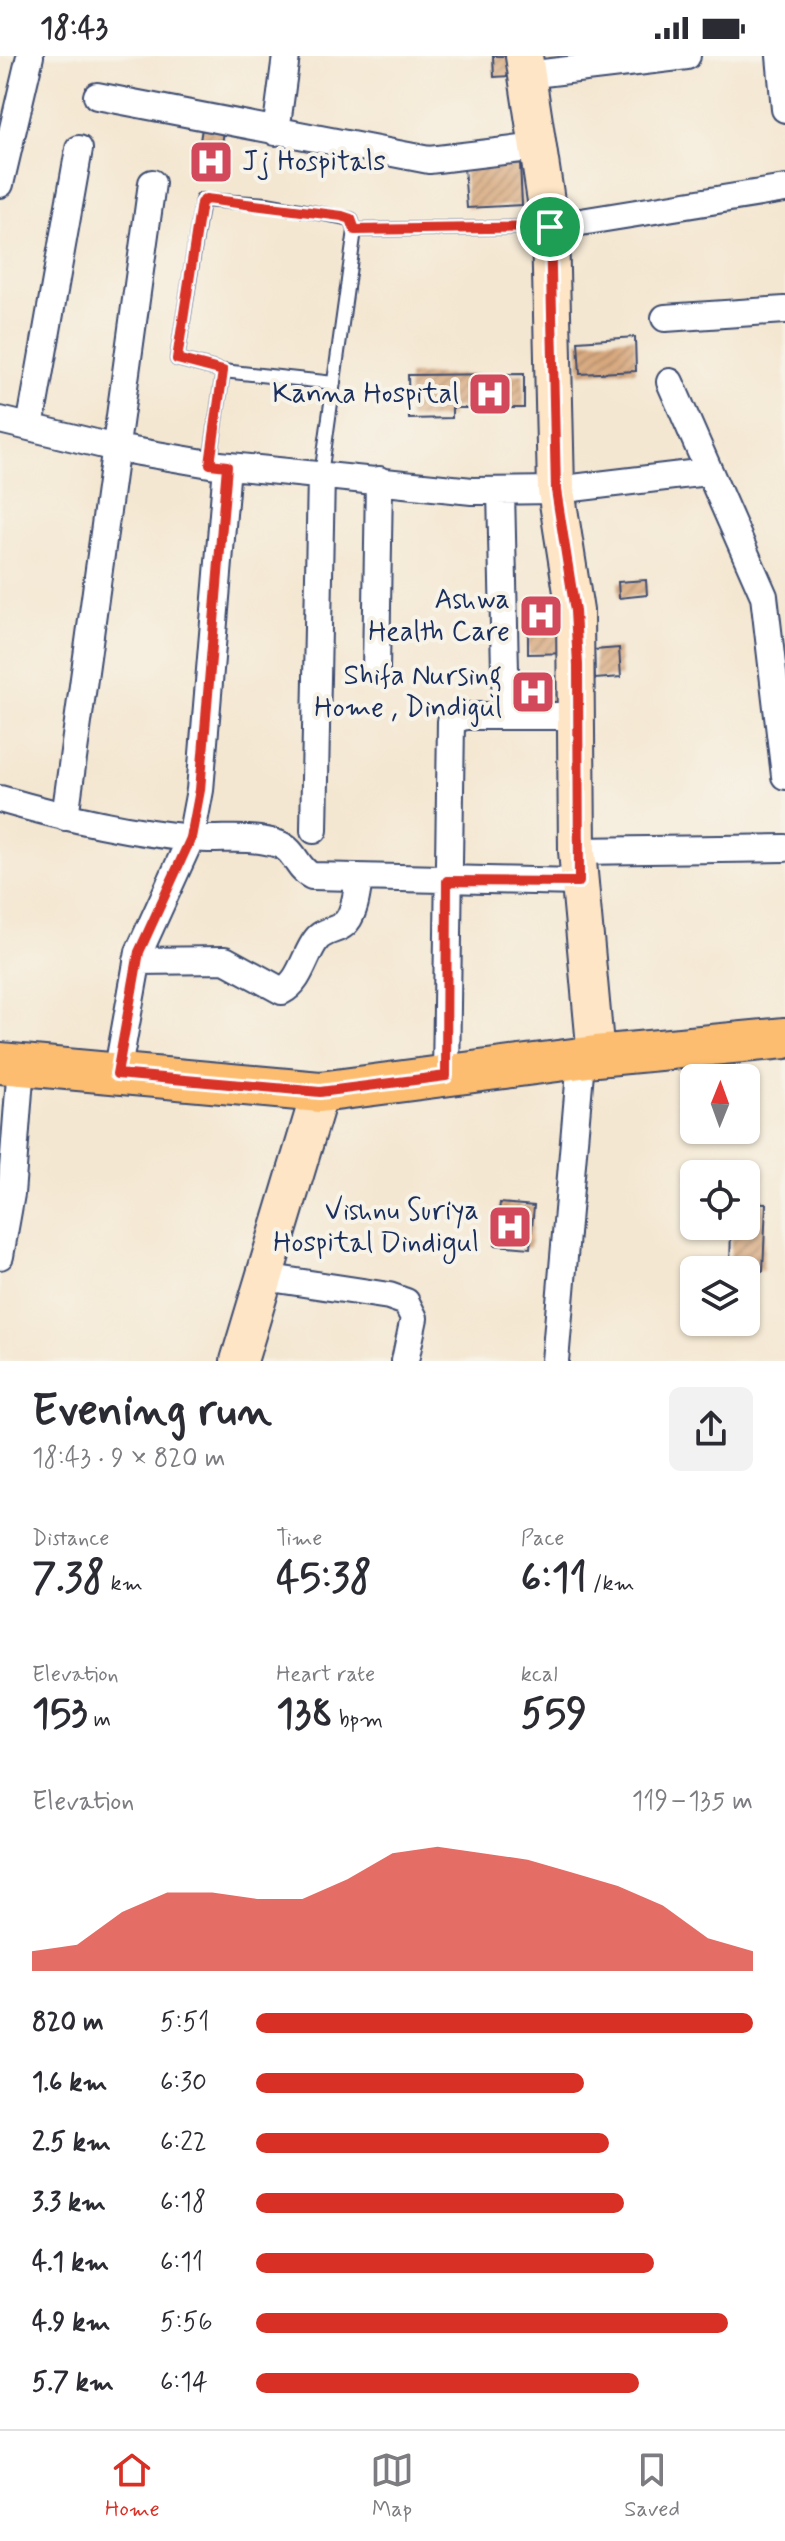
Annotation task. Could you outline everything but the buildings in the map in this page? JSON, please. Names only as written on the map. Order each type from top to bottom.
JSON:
[{"type":"main road","points":[[525,66],[550,227],[556,490],[575,611],[578,867],[588,1058]]},
{"type":"main road","points":[[11,1064],[320,1092],[588,1058],[785,1038]]},
{"type":"main road","points":[[239,1361],[320,1092]]},
{"type":"street","points":[[0,184],[30,56]]},
{"type":"street","points":[[276,132],[286,56]]},
{"type":"street","points":[[525,66],[687,56]]},
{"type":"street","points":[[780,56],[785,109]]},
{"type":"street","points":[[97,96],[429,160],[538,147]]},
{"type":"street","points":[[30,427],[79,149]]},
{"type":"street","points":[[65,817],[152,183]]},
{"type":"street","points":[[550,227],[785,189]]},
{"type":"street","points":[[665,318],[785,310]]},
{"type":"street","points":[[670,382],[707,472],[774,596],[785,776]]},
{"type":"street","points":[[0,420],[116,448],[219,465],[501,491],[556,490],[707,472]]},
{"type":"street","points":[[117,1074],[137,961],[191,838],[200,790],[219,465]]},
{"type":"street","points":[[314,830],[321,475]]},
{"type":"street","points":[[376,671],[379,480]]},
{"type":"street","points":[[501,491],[506,716]]},
{"type":"street","points":[[446,1076],[451,721],[465,716],[576,716]]},
{"type":"street","points":[[0,799],[65,817],[191,838],[271,842],[293,852],[306,873],[359,879],[447,881],[785,848]]},
{"type":"street","points":[[137,961],[225,960],[282,991],[291,987],[315,940],[322,933],[345,925],[350,917],[359,879]]},
{"type":"street","points":[[555,1361],[588,1058]]},
{"type":"street","points":[[0,1256],[11,1194],[11,1064]]},
{"type":"street","points":[[264,1277],[389,1296],[406,1302],[414,1318],[405,1361]]},
{"type":"lane","points":[[321,475],[334,383],[355,230],[351,219],[268,204],[202,200],[177,359],[223,371],[334,383]]},
{"type":"lane","points":[[355,230],[550,227]]},
{"type":"lane","points":[[219,465],[223,371]]},
{"type":"place","name":"Jj Hospitals","points":[[211,162]]},
{"type":"place","name":"Kanna Hospital","points":[[490,394]]},
{"type":"place","name":"Ashwa Health Care","points":[[541,616]]},
{"type":"place","name":"Shifa Nursing Home , Dindigul","points":[[533,692]]},
{"type":"place","name":"Vishnu Suriya Hospital Dindigul","points":[[510,1227]]},
{"type":"route","points":[[202,200],[268,204],[342,216],[351,219],[355,230],[550,227],[556,490],[575,611],[578,665],[579,882],[447,881],[446,1076],[320,1092],[117,1074],[139,952],[191,838],[200,790],[227,466],[210,464],[223,371],[181,363],[177,359],[202,200]]}]
